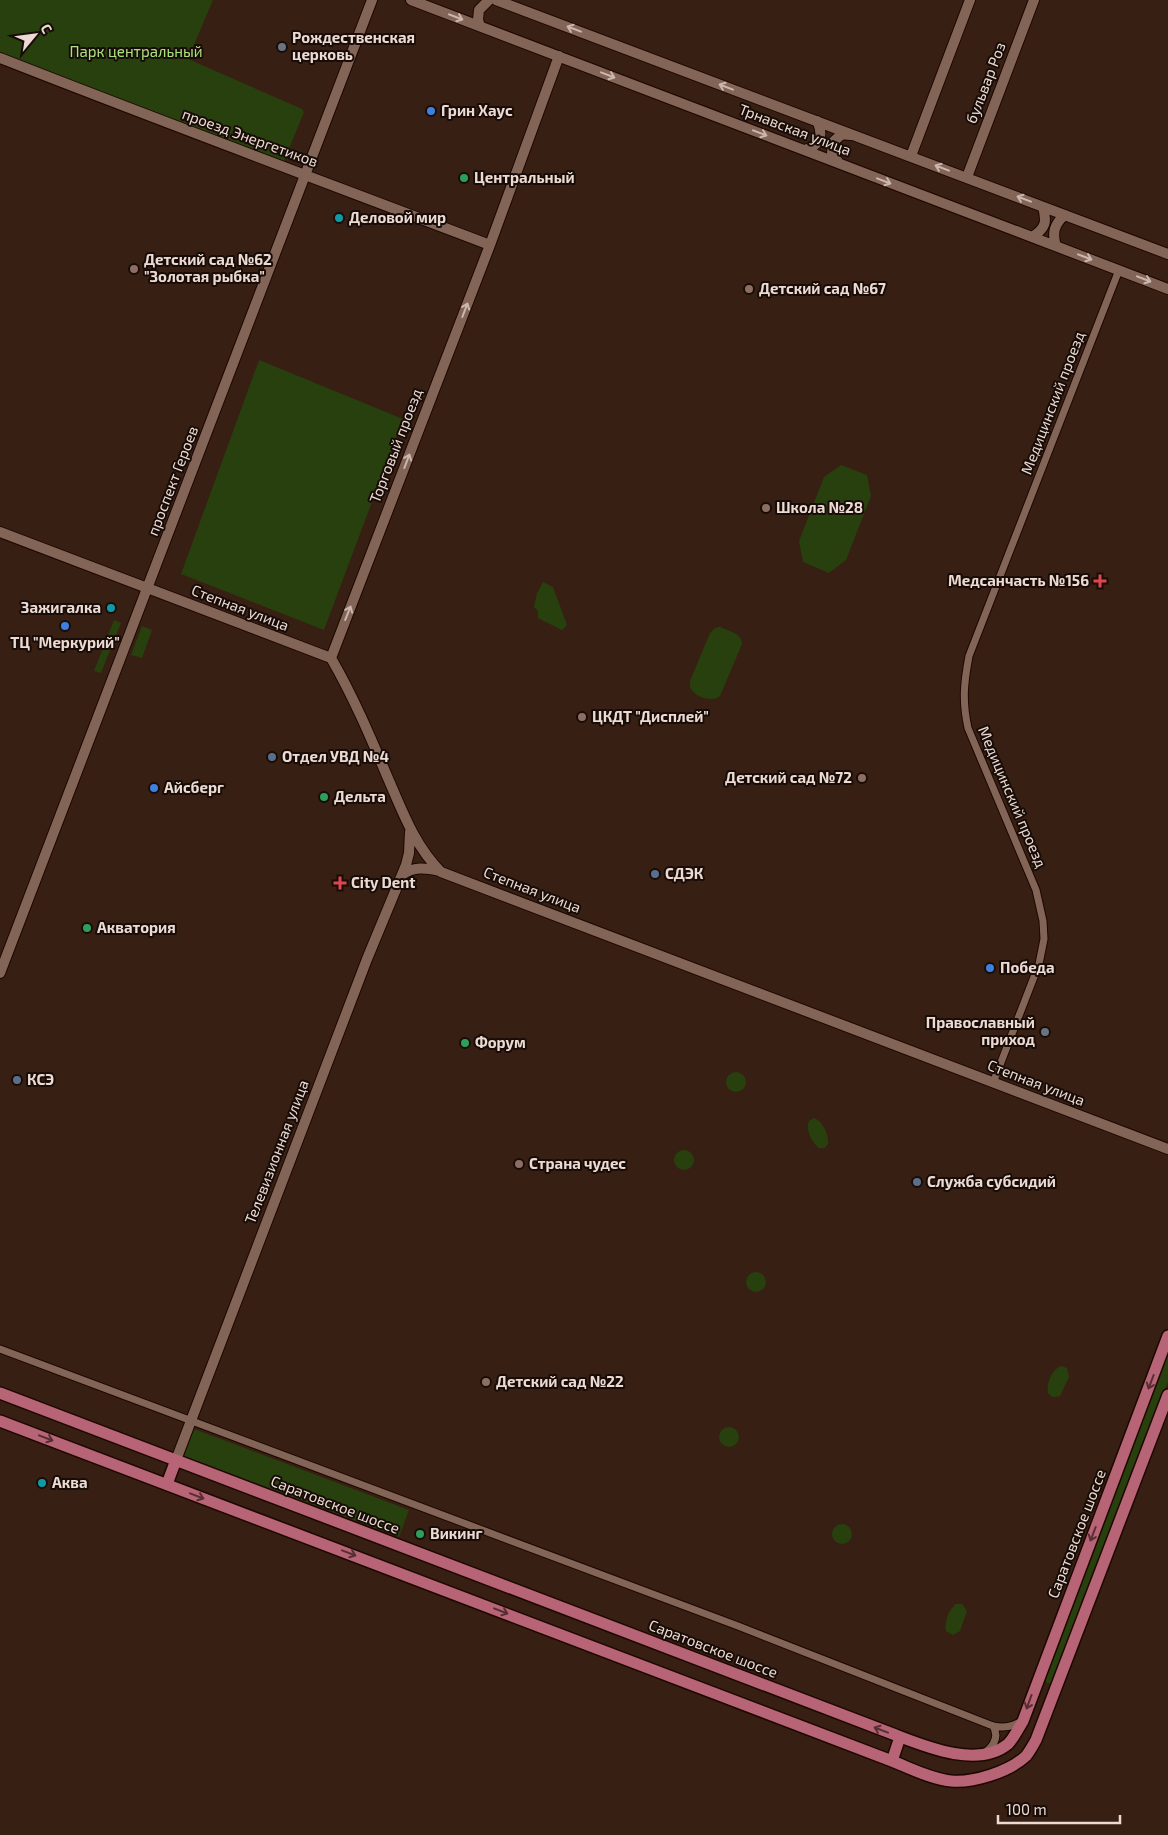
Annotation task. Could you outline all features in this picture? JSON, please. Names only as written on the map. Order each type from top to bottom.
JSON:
[{"type":"main road","name":"Саратовское шоссе","points":[[0,1393],[900,1737],[956,1754],[971,1756],[996,1750],[1009,1743],[1022,1721],[1168,1336]]},
{"type":"main road","points":[[0,1420],[892,1761],[949,1781],[965,1781],[982,1778],[1016,1763],[1031,1749],[1036,1740],[1168,1395]]},
{"type":"main road","name":"Телевизионная улица","points":[[167,1484],[176,1460]]},
{"type":"main road","points":[[1036,1685],[1054,1692]]},
{"type":"main road","points":[[892,1761],[900,1737]]},
{"type":"street","name":"проспект Героев","points":[[0,973],[372,0]]},
{"type":"street","name":"Трнавская улица","points":[[410,0],[1168,289]]},
{"type":"street","points":[[480,26],[478,20],[479,10],[489,0]]},
{"type":"street","name":"Трнавская улица","points":[[496,0],[1168,254]]},
{"type":"street","points":[[911,156],[970,0]]},
{"type":"street","name":"бульвар Роз","points":[[967,177],[1034,0]]},
{"type":"street","name":"Торговый проезд","points":[[331,658],[490,245],[559,56]]},
{"type":"street","name":"проезд Энергетиков","points":[[0,58],[490,245]]},
{"type":"street","points":[[804,150],[814,147],[820,139],[821,129],[817,121]]},
{"type":"street","points":[[839,163],[832,154],[833,142],[842,134],[854,135]]},
{"type":"street","points":[[1032,236],[1040,232],[1045,225],[1046,216],[1043,207]]},
{"type":"street","points":[[1056,246],[1055,228],[1058,221],[1065,215]]},
{"type":"street","name":"Медицинский проезд","points":[[993,1083],[1040,964],[1044,939],[1043,921],[1041,906],[1033,882],[968,728],[964,710],[963,687],[969,656],[1119,270]]},
{"type":"street","name":"Степная улица","points":[[0,532],[331,658],[358,709],[410,829],[424,853],[441,872],[1168,1149]]},
{"type":"street","name":"Телевизионная улица","points":[[176,1460],[192,1422],[299,1134],[409,853],[410,829]]},
{"type":"street","points":[[400,877],[409,870],[417,868],[427,868],[441,872]]},
{"type":"street","points":[[0,1349],[738,1626],[993,1726],[1012,1727],[1022,1721]]},
{"type":"street","points":[[984,1754],[996,1740],[997,1734],[993,1726]]},
{"type":"green space","name":"Парк центральный","points":[[0,0],[213,0],[188,59],[302,109],[304,112],[283,164],[0,55]]},
{"type":"green space","points":[[259,360],[403,419],[324,630],[181,574]]},
{"type":"green space","points":[[841,465],[867,475],[871,496],[846,560],[829,573],[803,562],[799,541],[824,477]]},
{"type":"green space","points":[[543,582],[553,587],[567,625],[562,630],[538,618],[538,611],[534,607],[537,593]]},
{"type":"green space","points":[[114,620],[121,623],[101,673],[94,671]]},
{"type":"green space","points":[[142,626],[152,630],[142,658],[131,655]]},
{"type":"green space","points":[[720,627],[740,637],[742,644],[720,696],[713,699],[705,698],[693,692],[690,681],[710,633],[715,628]]},
{"type":"green space","points":[[736,1072],[743,1075],[746,1082],[743,1089],[736,1092],[729,1089],[726,1082],[729,1075]]},
{"type":"green space","points":[[814,1118],[823,1125],[826,1133],[828,1144],[825,1148],[819,1148],[810,1136],[808,1124]]},
{"type":"green space","points":[[684,1150],[691,1153],[694,1160],[691,1167],[684,1170],[677,1167],[674,1160],[677,1153]]},
{"type":"green space","points":[[756,1272],[763,1275],[766,1282],[763,1289],[756,1292],[749,1289],[746,1282],[749,1275]]},
{"type":"green space","points":[[1168,1351],[1168,1382],[1055,1679],[1051,1683],[1047,1683],[1044,1679]]},
{"type":"green space","points":[[1061,1366],[1067,1368],[1069,1377],[1060,1396],[1052,1397],[1048,1393],[1049,1381],[1052,1373]]},
{"type":"green space","points":[[729,1427],[736,1430],[739,1437],[736,1444],[729,1447],[722,1444],[719,1437],[722,1430]]},
{"type":"green space","points":[[194,1429],[409,1510],[399,1537],[184,1456]]},
{"type":"green space","points":[[842,1524],[849,1527],[852,1534],[849,1541],[842,1544],[835,1541],[832,1534],[835,1527]]},
{"type":"green space","points":[[956,1604],[962,1604],[967,1611],[960,1631],[953,1635],[946,1631],[946,1620],[949,1612]]},
{"type":"place","name":"Рождественская церковь","points":[[282,47]]},
{"type":"place","name":"Грин Хаус","points":[[431,111]]},
{"type":"place","name":"Центральный","points":[[464,178]]},
{"type":"place","name":"Деловой мир","points":[[339,218]]},
{"type":"place","name":"Детский сад №62 \"Золотая рыбка\"","points":[[134,269]]},
{"type":"place","name":"Детский сад №67","points":[[749,289]]},
{"type":"place","name":"Школа №28","points":[[766,508]]},
{"type":"place","name":"Медсанчасть №156","points":[[1100,581]]},
{"type":"place","name":"Зажигалка","points":[[111,608]]},
{"type":"place","name":"ТЦ \"Меркурий\"","points":[[65,626]]},
{"type":"place","name":"ЦКДТ \"Дисплей\"","points":[[582,717]]},
{"type":"place","name":"Отдел УВД №4","points":[[272,757]]},
{"type":"place","name":"Детский сад №72","points":[[862,778]]},
{"type":"place","name":"Айсберг","points":[[154,788]]},
{"type":"place","name":"Дельта","points":[[324,797]]},
{"type":"place","name":"СДЭК","points":[[655,874]]},
{"type":"place","name":"City Dent","points":[[340,883]]},
{"type":"place","name":"Акватория","points":[[87,928]]},
{"type":"place","name":"Победа","points":[[990,968]]},
{"type":"place","name":"Православный приход","points":[[1045,1032]]},
{"type":"place","name":"Форум","points":[[465,1043]]},
{"type":"place","name":"КСЭ","points":[[17,1080]]},
{"type":"place","name":"Страна чудес","points":[[519,1164]]},
{"type":"place","name":"Служба субсидий","points":[[917,1182]]},
{"type":"place","name":"Детский сад №22","points":[[486,1382]]},
{"type":"place","name":"Аква","points":[[42,1483]]},
{"type":"place","name":"Викинг","points":[[420,1534]]}]
